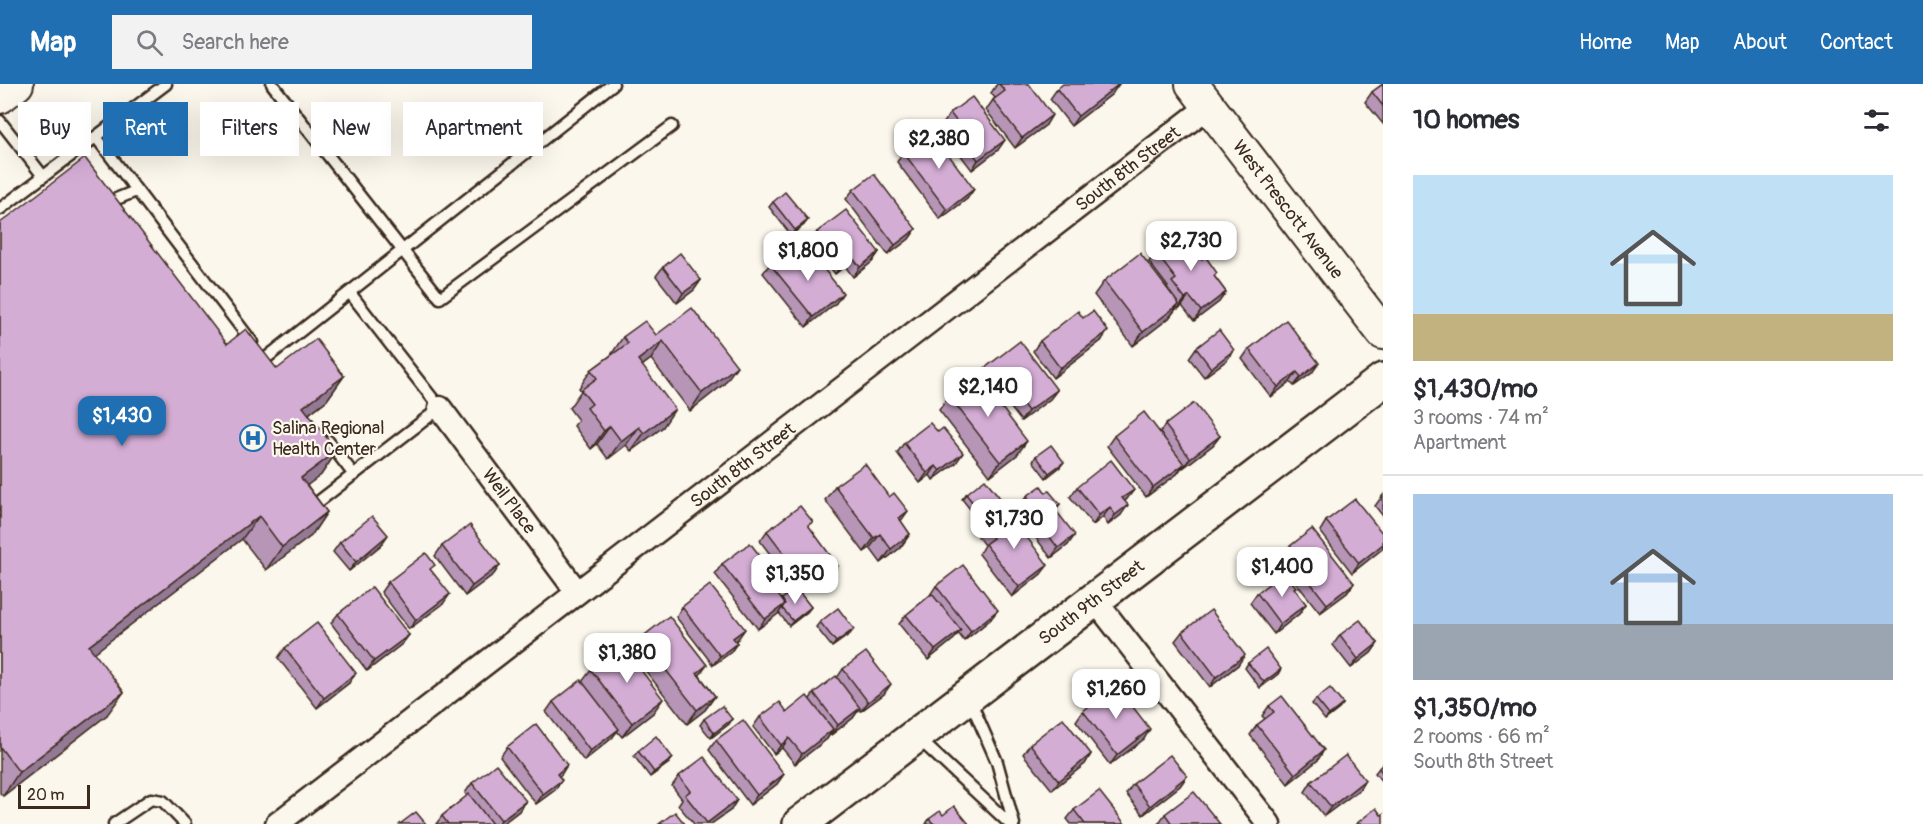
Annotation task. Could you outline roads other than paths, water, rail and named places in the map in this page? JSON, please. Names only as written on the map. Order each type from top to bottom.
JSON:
[{"type":"main road","name":"South 9th Street","points":[[800,824],[1383,380]]},
{"type":"street","points":[[0,97],[17,84]]},
{"type":"street","name":"West Prescott Avenue","points":[[1201,95],[1383,333]]},
{"type":"street","name":"South 8th Street","points":[[277,824],[577,592],[1201,95]]},
{"type":"street","name":"Weil Place","points":[[440,408],[577,592]]},
{"type":"street","points":[[1094,599],[1269,824]]},
{"type":"lane","points":[[0,209],[166,84]]},
{"type":"lane","points":[[272,84],[440,298],[672,126]]},
{"type":"lane","points":[[265,358],[613,84]]},
{"type":"lane","points":[[0,121],[43,176]]},
{"type":"lane","points":[[96,137],[275,371]]},
{"type":"lane","points":[[89,210],[136,191]]},
{"type":"lane","points":[[309,509],[440,408],[350,293]]},
{"type":"lane","points":[[321,432],[354,475]]},
{"type":"lane","points":[[968,696],[997,762],[1012,824]]},
{"type":"lane","points":[[916,736],[1012,824]]},
{"type":"lane","points":[[114,824],[151,799],[163,801],[185,824]]},
{"type":"place","name":"Salina Regional Health Center","points":[[253,438]]}]
